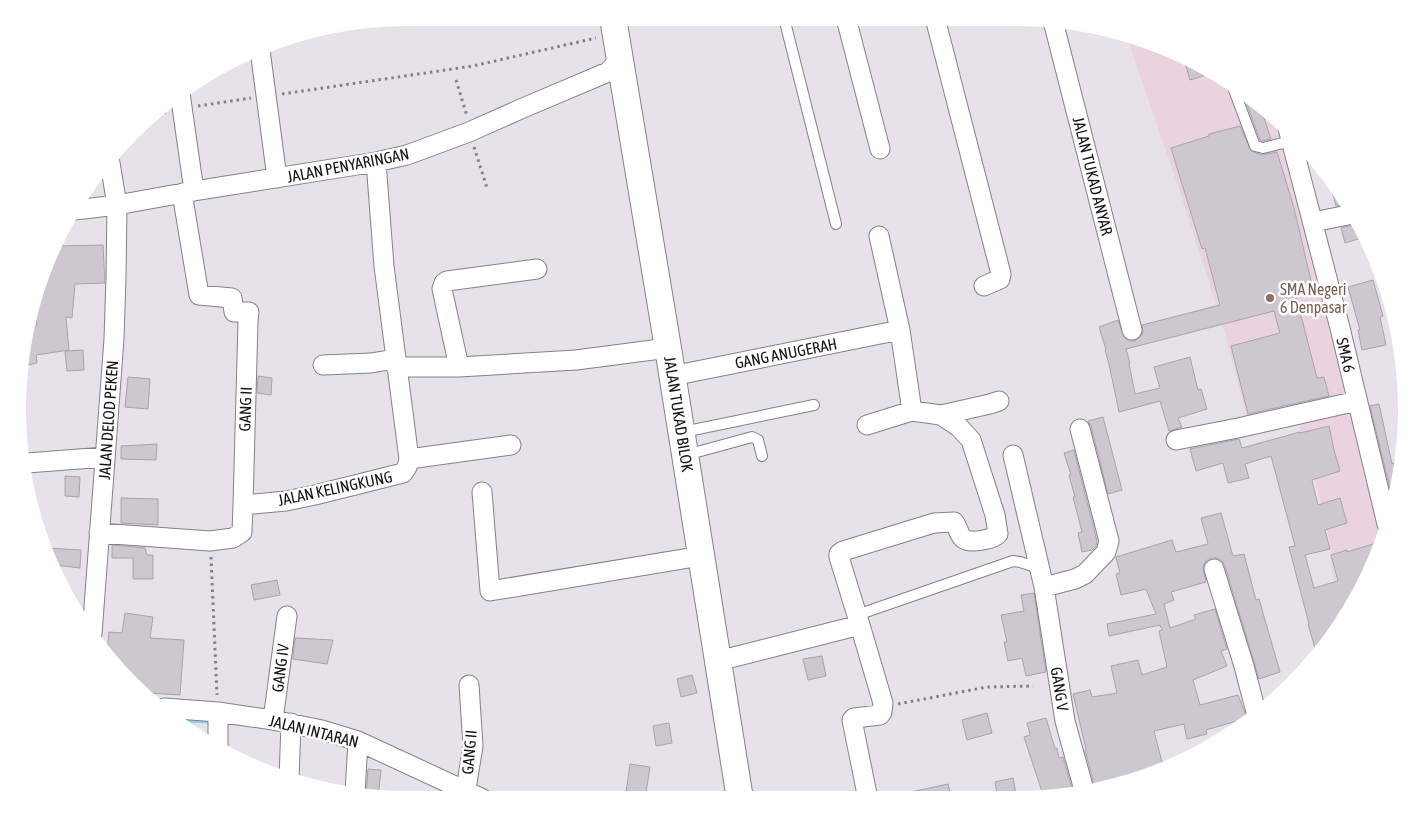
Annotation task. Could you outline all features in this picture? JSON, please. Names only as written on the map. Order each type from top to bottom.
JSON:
[{"type":"street","name":"JALAN TUKAD BILOK","points":[[614,26],[617,69],[668,348],[739,791]]},
{"type":"street","points":[[848,26],[880,149]]},
{"type":"street","points":[[937,26],[1001,274],[1000,279],[984,286]]},
{"type":"street","name":"JALAN TUKAD ANYAR","points":[[1055,29],[1132,330]]},
{"type":"street","points":[[261,56],[276,178]]},
{"type":"street","name":"JALAN PENYARINGAN","points":[[82,209],[376,162],[408,155],[470,132],[617,69]]},
{"type":"street","points":[[176,105],[188,192]]},
{"type":"street","name":"SMA 6","points":[[1293,145],[1340,328],[1384,511]]},
{"type":"street","name":"JALAN KELINGKUNG","points":[[243,505],[315,496],[403,473],[407,467],[409,459],[384,266],[376,162]]},
{"type":"street","name":"JALAN DELOD PEKEN","points":[[93,623],[114,339],[117,205],[111,169]]},
{"type":"street","name":"GANG II","points":[[188,192],[200,295],[232,298],[234,312],[249,312],[243,505]]},
{"type":"street","points":[[1313,222],[1346,215]]},
{"type":"street","points":[[879,236],[900,330],[912,411]]},
{"type":"street","points":[[459,367],[442,289],[444,282],[447,280],[537,268]]},
{"type":"street","name":"GANG ANUGERAH","points":[[672,376],[900,330]]},
{"type":"street","points":[[323,365],[396,362],[459,367],[584,359],[668,348]]},
{"type":"street","points":[[867,425],[912,411],[941,415],[998,401]]},
{"type":"street","points":[[1176,440],[1357,401]]},
{"type":"street","points":[[866,791],[852,719],[879,715],[882,712],[883,706],[882,697],[839,557],[840,552],[934,523],[954,522],[962,538],[968,541],[992,538],[998,534],[995,515],[971,440],[959,427],[941,415]]},
{"type":"street","points":[[1044,587],[1075,579],[1085,574],[1106,552],[1108,547],[1109,541],[1080,429]]},
{"type":"street","points":[[409,459],[511,445]]},
{"type":"street","name":"GANG V","points":[[1013,455],[1044,587],[1065,721],[1082,784]]},
{"type":"street","points":[[31,463],[105,458]]},
{"type":"street","points":[[482,492],[490,591],[701,556]]},
{"type":"street","points":[[99,533],[210,541],[233,538],[242,532],[243,505]]},
{"type":"street","points":[[1214,569],[1255,707]]},
{"type":"street","name":"GANG IV","points":[[286,616],[282,722],[288,771]]},
{"type":"street","points":[[718,661],[859,620]]},
{"type":"street","name":"GANG II","points":[[466,790],[473,746],[469,685]]},
{"type":"street","name":"JALAN INTARAN","points":[[172,709],[218,712],[322,730],[358,741],[466,790]]},
{"type":"street","points":[[218,712],[218,740]]},
{"type":"street","points":[[355,786],[358,741]]},
{"type":"lane","points":[[786,26],[836,224]]},
{"type":"lane","points":[[1237,97],[1255,146],[1263,148],[1285,137]]},
{"type":"lane","points":[[683,444],[814,405]]},
{"type":"lane","points":[[683,444],[752,437],[758,440],[762,456]]},
{"type":"lane","points":[[859,620],[1013,561],[1039,568]]},
{"type":"path","points":[[178,104],[267,96],[473,66],[611,26]]},
{"type":"path","points":[[456,80],[488,188]]},
{"type":"path","points":[[210,541],[218,712]]},
{"type":"path","points":[[883,706],[987,687],[1033,686]]},
{"type":"shaded area","name":"SMA Negeri 6 Denpasar","points":[[1129,44],[1162,55],[1207,77],[1248,105],[1281,133],[1300,198],[1368,470],[1394,460],[1385,507],[1369,555],[1361,572],[1336,594],[1326,523],[1306,445],[1295,411],[1248,421],[1223,326],[1180,192]]},
{"type":"building","points":[[1186,67],[1204,76],[1190,80]]},
{"type":"building","points":[[1247,104],[1264,118],[1271,139],[1260,140]]},
{"type":"building","points":[[1240,126],[1251,151],[1262,155],[1277,152],[1294,208],[1312,285],[1295,290],[1317,378],[1324,377],[1329,396],[1248,414],[1231,346],[1280,333],[1274,311],[1126,349],[1135,394],[1160,388],[1154,367],[1190,357],[1198,390],[1201,389],[1207,409],[1178,418],[1182,427],[1169,431],[1160,401],[1119,412],[1106,350],[1099,327],[1118,320],[1124,337],[1129,341],[1134,341],[1143,333],[1142,325],[1220,305],[1205,248],[1202,249],[1171,148],[1209,136],[1209,134]]},
{"type":"building","points":[[1334,197],[1339,205],[1336,206]]},
{"type":"building","points":[[1351,226],[1358,239],[1345,243],[1341,228]]},
{"type":"building","points":[[103,245],[105,283],[75,284],[72,318],[66,317],[69,350],[36,355],[37,363],[29,365],[39,310],[55,262],[63,246]]},
{"type":"building","points":[[1373,280],[1383,316],[1380,317],[1386,345],[1362,350],[1358,330],[1360,330],[1348,287]]},
{"type":"building","points":[[83,350],[84,370],[67,371],[65,351]]},
{"type":"building","points":[[258,376],[272,378],[271,395],[257,393]]},
{"type":"building","points":[[128,377],[150,379],[148,409],[125,407]]},
{"type":"building","points":[[1379,404],[1393,464],[1389,486],[1370,406]]},
{"type":"building","points":[[1103,417],[1122,490],[1108,494],[1091,426],[1088,421]]},
{"type":"building","points":[[1329,426],[1340,471],[1312,480],[1318,505],[1340,498],[1347,523],[1325,530],[1330,549],[1305,555],[1314,588],[1338,581],[1331,555],[1373,544],[1347,600],[1315,647],[1289,547],[1295,546],[1271,456],[1245,464],[1249,478],[1228,483],[1223,463],[1196,471],[1190,449],[1239,439],[1242,448]]},
{"type":"building","points":[[157,444],[156,460],[121,459],[121,446]]},
{"type":"building","points":[[1074,450],[1097,541],[1096,546],[1092,550],[1082,552],[1078,533],[1082,532],[1073,497],[1075,497],[1069,475],[1071,475],[1064,453]]},
{"type":"building","points":[[65,476],[80,477],[79,497],[65,496]]},
{"type":"building","points":[[121,498],[158,499],[158,525],[121,523]]},
{"type":"building","points":[[1221,513],[1233,556],[1244,554],[1256,600],[1259,599],[1280,672],[1259,679],[1225,566],[1217,558],[1210,558],[1203,567],[1206,582],[1171,592],[1174,600],[1164,604],[1170,628],[1196,619],[1194,615],[1215,609],[1227,649],[1221,651],[1227,666],[1193,680],[1200,705],[1238,695],[1245,714],[1234,722],[1206,730],[1207,734],[1187,739],[1184,724],[1154,731],[1162,762],[1114,778],[1093,782],[1073,694],[1090,690],[1092,697],[1117,693],[1111,666],[1138,660],[1142,675],[1167,667],[1159,631],[1162,630],[1160,625],[1109,636],[1107,624],[1156,614],[1146,589],[1121,595],[1116,574],[1120,573],[1116,557],[1172,540],[1176,552],[1208,544],[1201,518]]},
{"type":"building","points":[[112,545],[145,548],[147,555],[153,555],[153,579],[133,579],[133,558],[112,558]]},
{"type":"building","points":[[53,548],[81,550],[80,568],[60,566]]},
{"type":"building","points":[[277,580],[280,595],[254,600],[251,585]]},
{"type":"building","points":[[1034,593],[1046,672],[1026,676],[1022,658],[1008,661],[1004,642],[1007,642],[1001,615],[1024,611],[1021,595]]},
{"type":"building","points":[[125,613],[153,617],[150,638],[184,640],[180,695],[153,693],[121,661],[108,645],[109,632],[122,633]]},
{"type":"building","points":[[295,638],[333,640],[327,664],[293,659]]},
{"type":"building","points":[[822,656],[826,676],[808,680],[803,659]]},
{"type":"building","points":[[692,675],[697,693],[681,697],[677,679]]},
{"type":"building","points":[[987,713],[992,733],[967,740],[962,720]]},
{"type":"building","points":[[1046,718],[1055,749],[1057,748],[1059,758],[1063,757],[1071,786],[1041,790],[1024,737],[1030,735],[1027,723]]},
{"type":"building","points":[[669,723],[672,743],[656,746],[653,726]]},
{"type":"building","points":[[630,764],[650,767],[646,791],[626,791]]},
{"type":"building","points":[[368,769],[381,770],[379,789],[367,788]]},
{"type":"building","points":[[1013,778],[1015,791],[997,791],[995,782]]},
{"type":"building","points":[[948,784],[950,791],[915,791]]},
{"type":"waterway","points":[[188,720],[213,721]]},
{"type":"place","name":"SMA Negeri 6 Denpasar","points":[[1270,298]]}]
